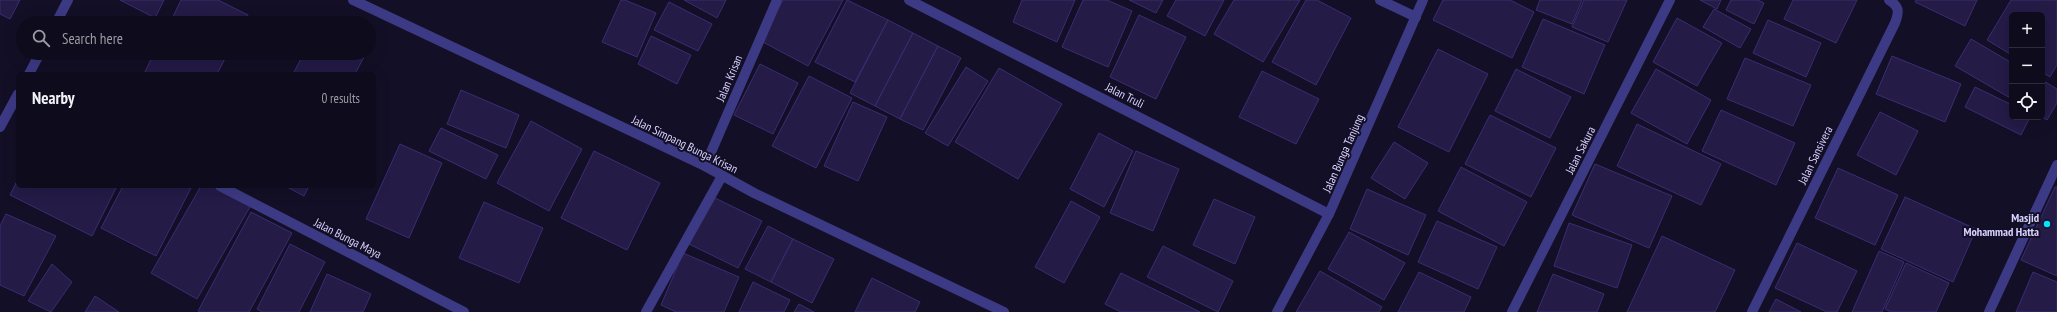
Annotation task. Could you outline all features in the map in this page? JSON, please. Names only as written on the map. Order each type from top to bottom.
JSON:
[{"type":"street","points":[[60,16],[68,0]]},
{"type":"street","name":"Jalan Simpang Bunga Krisan","points":[[353,0],[705,166],[722,176],[1004,312]]},
{"type":"street","name":"Jalan Krisan","points":[[705,166],[777,0]]},
{"type":"street","name":"Jalan Truli","points":[[910,0],[1330,214]]},
{"type":"street","points":[[1380,0],[1416,17]]},
{"type":"street","name":"Jalan Bunga Tanjung","points":[[1277,312],[1330,214],[1423,0]]},
{"type":"street","name":"Jalan Sakura","points":[[1512,312],[1670,0]]},
{"type":"street","name":"Jalan Sansivera","points":[[1752,312],[1894,23],[1898,8],[1897,5],[1889,0]]},
{"type":"street","points":[[30,72],[36,60]]},
{"type":"street","points":[[0,127],[16,98]]},
{"type":"street","points":[[1989,312],[2057,165]]},
{"type":"street","points":[[646,312],[722,176]]},
{"type":"street","name":"Jalan Bunga Maya","points":[[224,188],[464,312]]},
{"type":"building","points":[[0,0],[20,0],[10,19],[0,14]]},
{"type":"building","points":[[120,0],[164,0],[156,16],[151,16]]},
{"type":"building","points":[[181,0],[218,0],[248,15],[248,16],[173,16]]},
{"type":"building","points":[[621,0],[625,0],[656,13],[637,57],[602,42]]},
{"type":"building","points":[[684,0],[726,0],[717,18]]},
{"type":"building","points":[[783,0],[843,0],[808,66],[761,41]]},
{"type":"building","points":[[847,0],[888,20],[855,82],[815,62]]},
{"type":"building","points":[[1022,0],[1075,0],[1057,42],[1013,22]]},
{"type":"building","points":[[1083,0],[1107,0],[1132,11],[1108,67],[1062,47]]},
{"type":"building","points":[[1129,0],[1163,0],[1156,13]]},
{"type":"building","points":[[1176,0],[1224,0],[1205,36],[1167,16]]},
{"type":"building","points":[[1234,0],[1300,0],[1263,62],[1214,34]]},
{"type":"building","points":[[1306,0],[1317,0],[1351,18],[1316,85],[1272,62]]},
{"type":"building","points":[[1443,0],[1510,0],[1534,12],[1512,58],[1433,20]]},
{"type":"building","points":[[1540,0],[1582,0],[1572,24],[1536,10]]},
{"type":"building","points":[[1584,0],[1627,0],[1608,42],[1572,27]]},
{"type":"building","points":[[1700,0],[1721,0],[1717,9]]},
{"type":"building","points":[[1731,0],[1758,0],[1764,3],[1754,24],[1726,10]]},
{"type":"building","points":[[1793,0],[1857,0],[1836,43],[1784,19]]},
{"type":"building","points":[[1916,0],[1977,0],[1965,26],[1915,2]]},
{"type":"building","points":[[2011,0],[2057,0],[2057,65],[2050,77],[2045,74],[2045,12],[2009,12],[2009,53],[1987,40]]},
{"type":"building","points":[[669,2],[712,24],[698,51],[654,30]]},
{"type":"building","points":[[1714,9],[1751,29],[1740,48],[1703,27]]},
{"type":"building","points":[[1139,15],[1186,37],[1156,99],[1110,77]]},
{"type":"building","points":[[1677,18],[1722,43],[1697,86],[1653,62]]},
{"type":"building","points":[[1543,19],[1605,45],[1584,94],[1522,67]]},
{"type":"building","points":[[888,20],[913,33],[875,106],[850,93]]},
{"type":"building","points":[[1768,20],[1821,43],[1806,77],[1753,53]]},
{"type":"building","points":[[913,33],[938,46],[900,119],[875,106]]},
{"type":"building","points":[[651,36],[691,55],[677,84],[638,64]]},
{"type":"building","points":[[1971,39],[2009,61],[2009,97],[1955,66]]},
{"type":"building","points":[[938,46],[961,58],[923,130],[900,119]]},
{"type":"building","points":[[1438,49],[1488,74],[1449,152],[1398,127]]},
{"type":"building","points":[[1892,56],[1961,84],[1945,122],[1876,94]]},
{"type":"building","points":[[1745,58],[1811,85],[1793,126],[1727,99]]},
{"type":"building","points":[[151,60],[224,60],[218,72],[145,72]]},
{"type":"building","points":[[300,60],[362,60],[356,72],[294,72]]},
{"type":"building","points":[[760,64],[798,83],[773,134],[734,115]]},
{"type":"building","points":[[966,67],[988,81],[948,146],[925,133]]},
{"type":"building","points":[[999,68],[1062,104],[1018,179],[955,142]]},
{"type":"building","points":[[1516,69],[1571,97],[1550,138],[1495,111]]},
{"type":"building","points":[[1656,69],[1711,100],[1687,144],[1631,113]]},
{"type":"building","points":[[1262,71],[1319,99],[1296,144],[1239,117]]},
{"type":"building","points":[[809,76],[852,98],[816,168],[772,146]]},
{"type":"building","points":[[2045,82],[2057,89],[2057,103],[2047,120],[2045,119]]},
{"type":"building","points":[[1975,87],[2009,104],[2009,120],[2028,120],[2021,135],[1965,107]]},
{"type":"building","points":[[461,90],[519,115],[506,148],[447,124]]},
{"type":"building","points":[[853,102],[887,117],[858,181],[824,166]]},
{"type":"building","points":[[1721,110],[1795,143],[1776,185],[1702,151]]},
{"type":"building","points":[[1880,112],[1918,131],[1896,175],[1857,155]]},
{"type":"building","points":[[1490,115],[1556,148],[1531,197],[1465,164]]},
{"type":"building","points":[[531,121],[582,149],[549,211],[497,183]]},
{"type":"building","points":[[1637,124],[1721,164],[1701,205],[1617,166]]},
{"type":"building","points":[[441,128],[498,155],[486,179],[429,151]]},
{"type":"building","points":[[1099,133],[1133,151],[1104,207],[1070,189]]},
{"type":"building","points":[[1394,142],[1428,163],[1405,199],[1371,178]]},
{"type":"building","points":[[400,144],[442,163],[409,238],[366,219]]},
{"type":"building","points":[[594,151],[660,183],[627,250],[561,218]]},
{"type":"building","points":[[1136,151],[1179,169],[1153,231],[1110,213]]},
{"type":"building","points":[[1595,164],[1672,196],[1649,248],[1572,215]]},
{"type":"building","points":[[1461,167],[1527,202],[1504,246],[1438,211]]},
{"type":"building","points":[[1838,168],[1898,195],[1875,245],[1815,218]]},
{"type":"building","points":[[16,183],[16,188],[116,188],[92,236],[10,195]]},
{"type":"building","name":"Masjid Mohammad Hatta","points":[[2055,187],[2057,187],[2057,276],[2021,260]]},
{"type":"building","points":[[122,188],[191,188],[156,256],[101,228]]},
{"type":"building","points":[[200,188],[221,188],[251,205],[197,299],[151,273]]},
{"type":"building","points":[[289,188],[308,188],[304,196]]},
{"type":"building","points":[[1367,189],[1426,215],[1408,255],[1350,229]]},
{"type":"building","points":[[713,197],[762,221],[738,268],[689,244]]},
{"type":"building","points":[[1905,197],[1976,229],[1953,282],[1881,249]]},
{"type":"building","points":[[1214,199],[1255,217],[1235,264],[1193,245]]},
{"type":"building","points":[[1071,201],[1100,217],[1064,283],[1035,267]]},
{"type":"building","points":[[484,202],[543,228],[519,283],[459,258]]},
{"type":"building","points":[[251,212],[292,233],[249,312],[198,311]]},
{"type":"building","points":[[6,214],[56,236],[24,296],[0,285],[0,226]]},
{"type":"building","points":[[1437,221],[1497,247],[1478,289],[1418,262]]},
{"type":"building","points":[[1569,223],[1632,245],[1617,288],[1554,266]]},
{"type":"building","points":[[768,226],[793,239],[771,282],[745,269]]},
{"type":"building","points":[[1349,232],[1405,263],[1384,300],[1328,269]]},
{"type":"building","points":[[1662,236],[1735,270],[1715,312],[1627,312]]},
{"type":"building","points":[[793,239],[834,259],[812,303],[771,282]]},
{"type":"building","points":[[1797,243],[1857,271],[1837,312],[1827,312],[1775,288]]},
{"type":"building","points":[[290,244],[325,262],[299,312],[262,312],[257,309]]},
{"type":"building","points":[[1163,246],[1233,281],[1218,312],[1147,277]]},
{"type":"building","points":[[1879,251],[1904,262],[1882,312],[1852,312]]},
{"type":"building","points":[[683,253],[739,277],[724,312],[676,312],[661,305]]},
{"type":"building","points":[[1906,263],[1949,283],[1936,312],[1891,312],[1885,309]]},
{"type":"building","points":[[52,264],[72,282],[51,312],[28,301]]},
{"type":"building","points":[[1320,271],[1382,307],[1379,312],[1296,312]]},
{"type":"building","points":[[1419,272],[1471,297],[1464,312],[1398,312]]},
{"type":"building","points":[[2033,272],[2057,282],[2057,312],[2016,312]]},
{"type":"building","points":[[1121,273],[1200,312],[1121,312],[1105,304]]},
{"type":"building","points":[[327,274],[371,294],[363,312],[310,312]]},
{"type":"building","points":[[1553,274],[1604,294],[1597,312],[1537,312]]},
{"type":"building","points":[[872,278],[920,302],[915,312],[855,312]]},
{"type":"building","points":[[753,282],[790,300],[784,312],[739,312]]},
{"type":"building","points":[[95,296],[119,312],[85,312]]},
{"type":"building","points":[[1776,299],[1801,312],[1769,312]]},
{"type":"building","points":[[799,304],[814,312],[794,312]]},
{"type":"place","name":"Masjid Mohammad Hatta","points":[[2047,224]]}]
